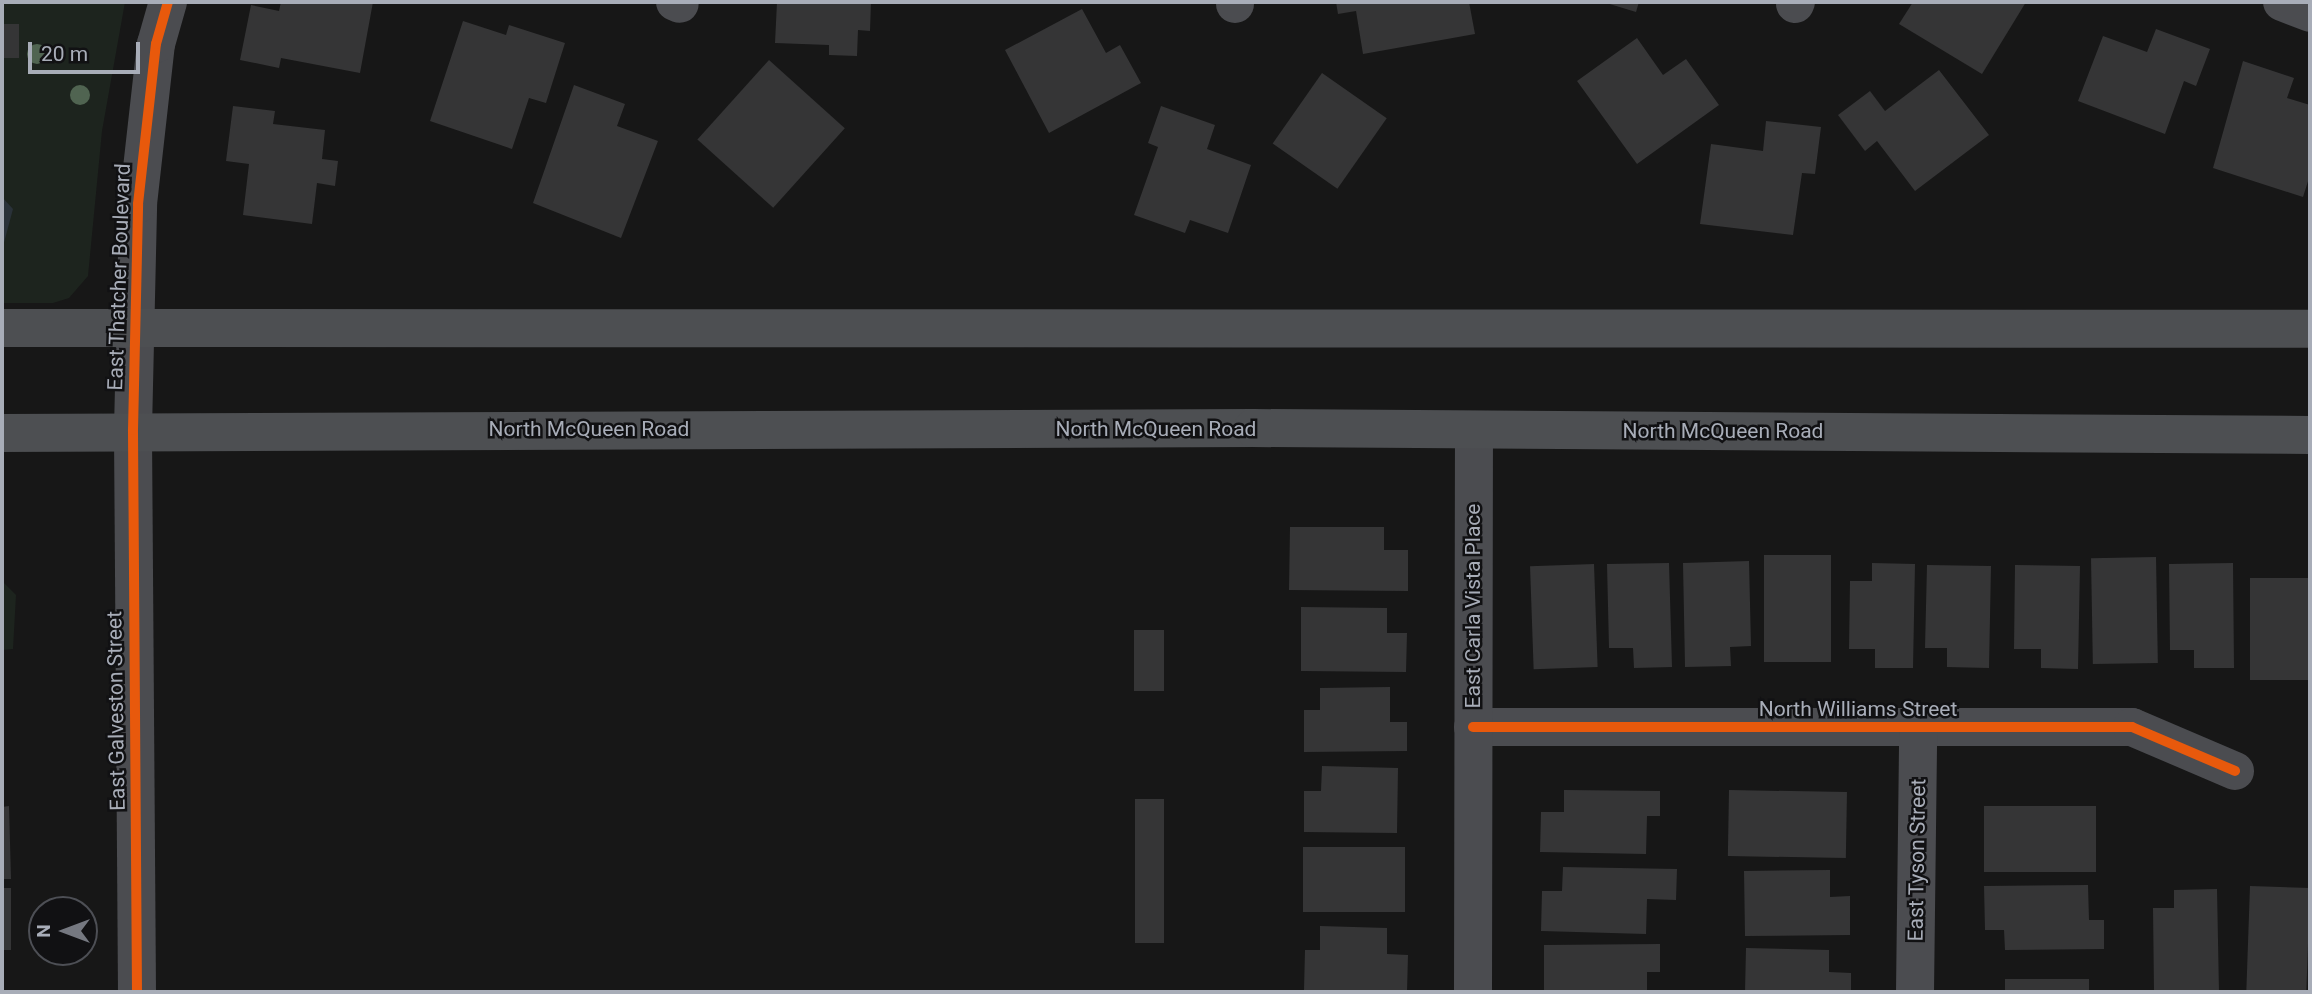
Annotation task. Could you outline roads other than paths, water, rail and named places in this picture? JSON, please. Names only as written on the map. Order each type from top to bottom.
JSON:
[{"type":"main road","points":[[2,328],[2310,329]]},
{"type":"main road","name":"North McQueen Road","points":[[2,433],[133,430],[1474,430],[2310,435]]},
{"type":"street","name":"East Thatcher Boulevard","points":[[133,430],[138,204],[156,44],[167,2]]},
{"type":"street","points":[[2282,2],[2310,13]]},
{"type":"street","name":"East Galveston Street","points":[[133,430],[137,992]]},
{"type":"street","name":"East Carla Vista Place","points":[[1473,992],[1474,430]]},
{"type":"street","name":"North Williams Street","points":[[1473,727],[2132,727],[2235,771]]},
{"type":"street","name":"East Tyson Street","points":[[1915,992],[1918,728]]}]
